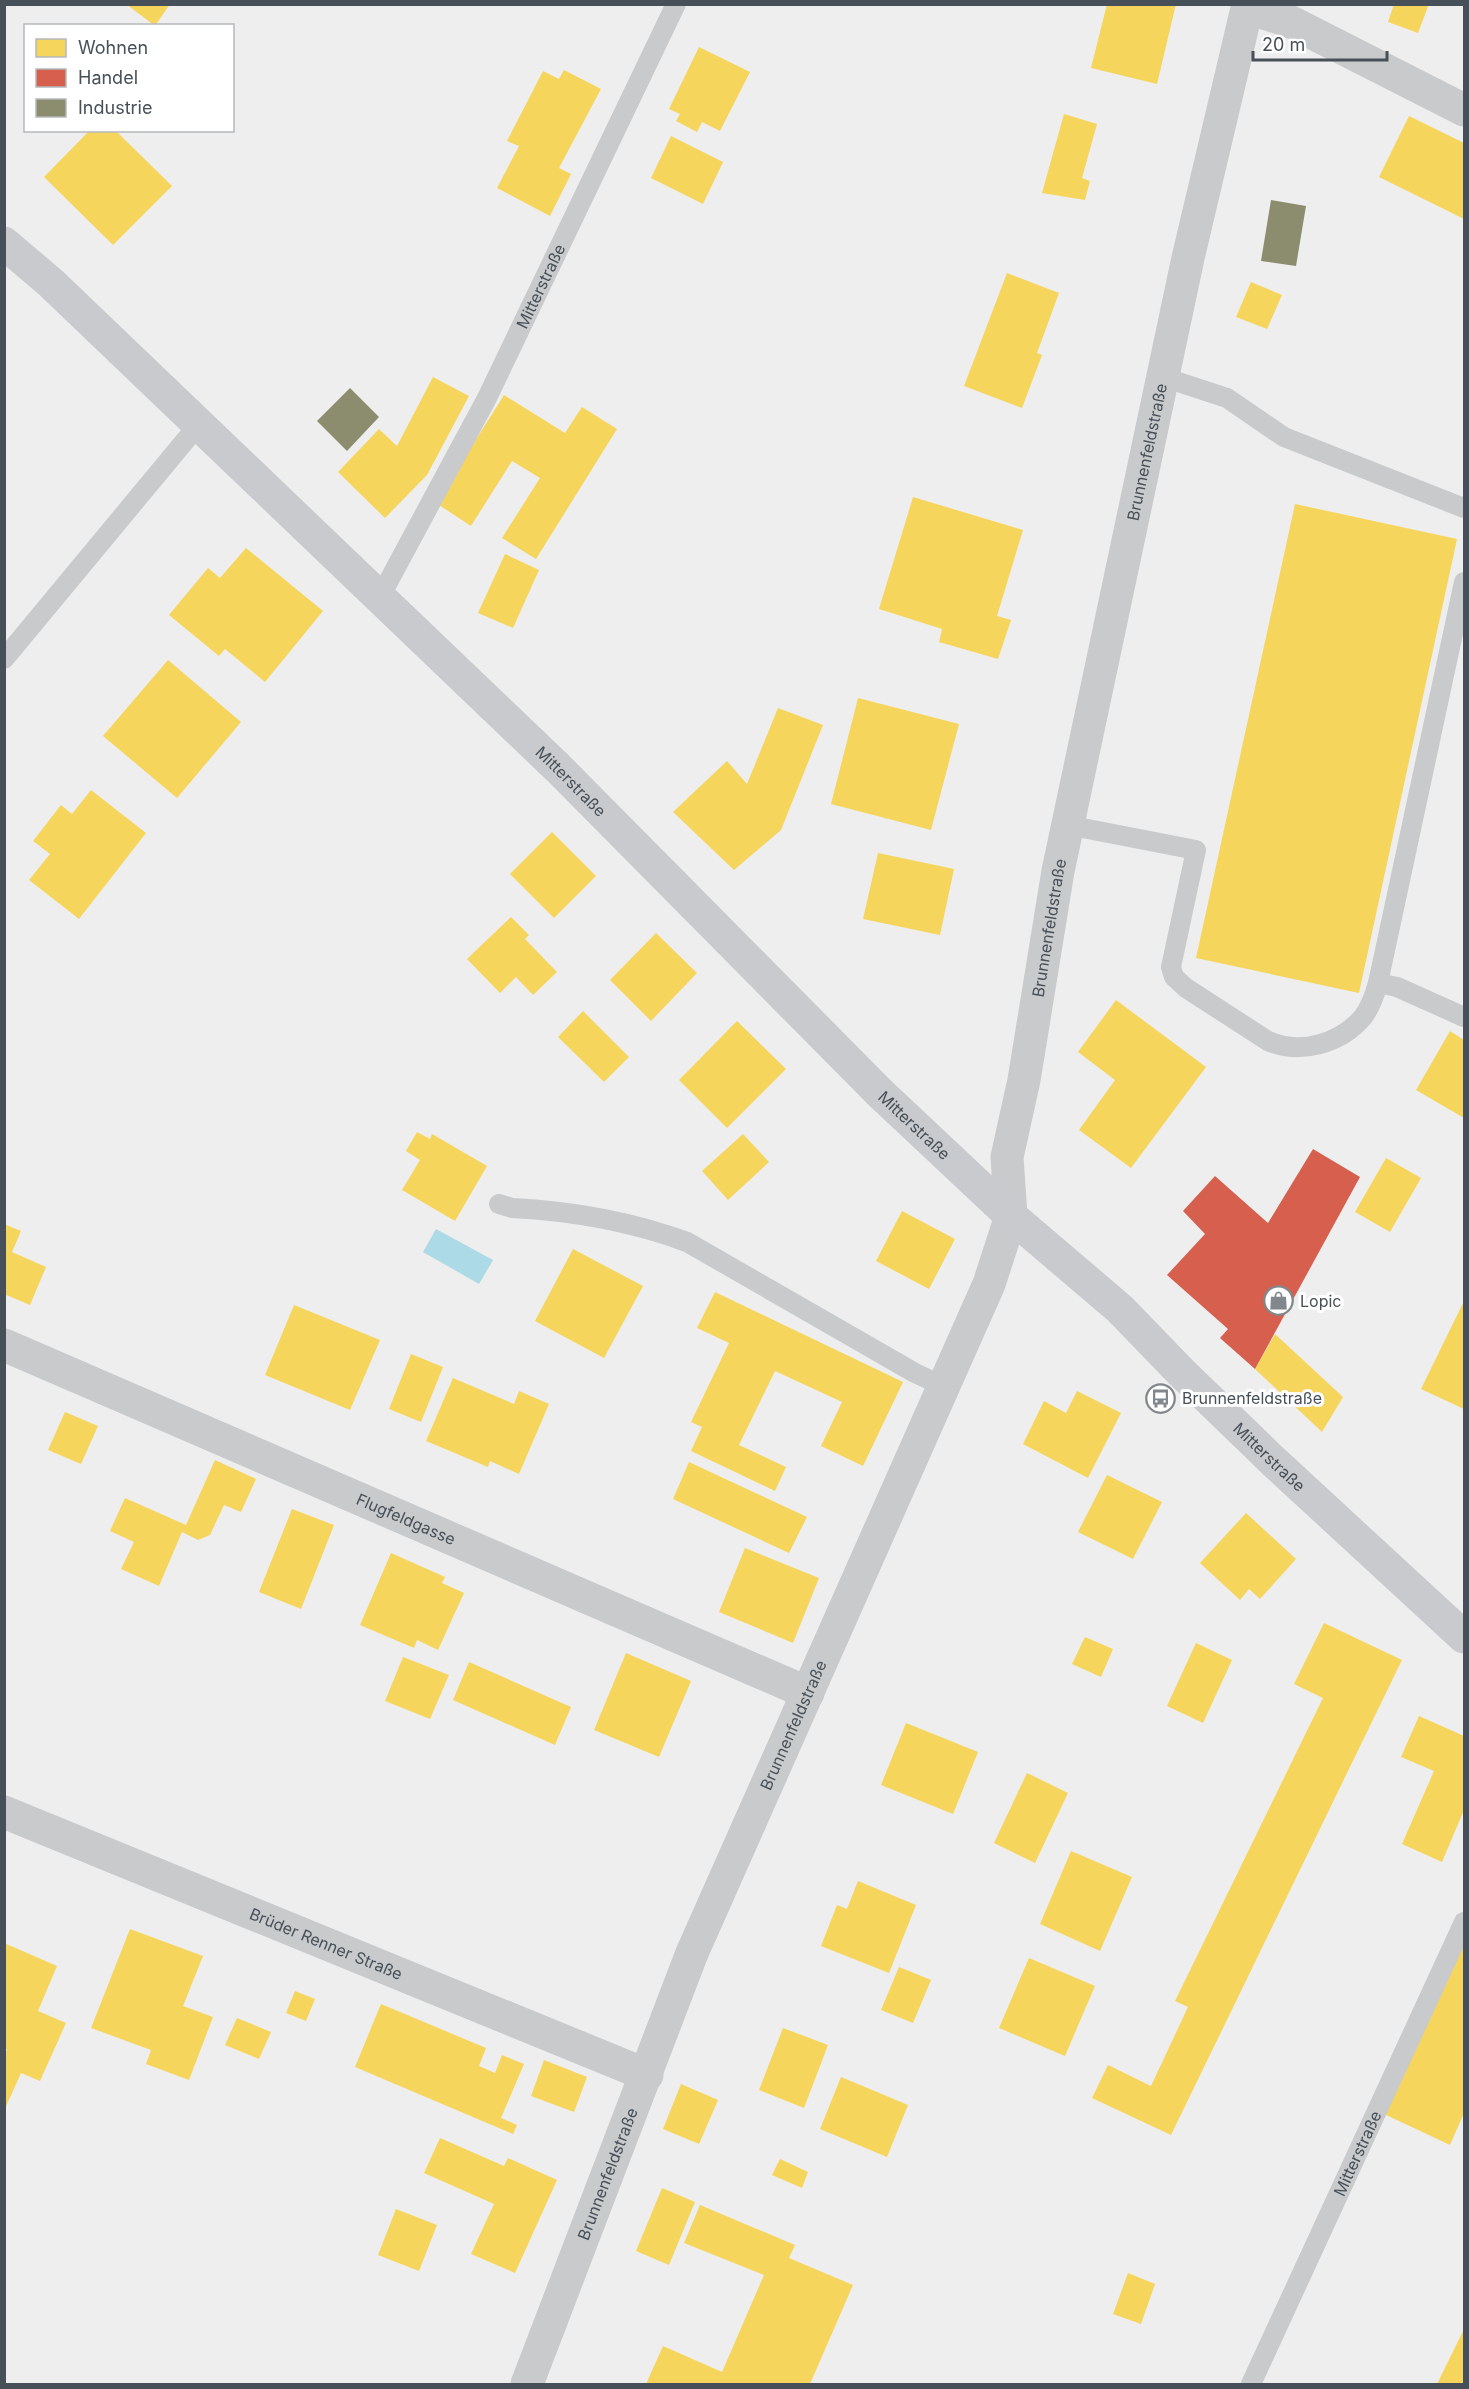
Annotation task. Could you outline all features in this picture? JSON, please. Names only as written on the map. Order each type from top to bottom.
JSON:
[{"type":"main road","name":"Mitterstraße","points":[[4,243],[51,283],[558,768],[880,1092],[1011,1216],[1120,1309],[1180,1372],[1464,1637]]},
{"type":"street","points":[[1248,6],[1289,21],[1464,110]]},
{"type":"street","name":"Brunnenfeldstraße","points":[[527,2385],[692,1953],[989,1284],[1011,1216],[1007,1157],[1024,1080],[1067,825],[1162,377],[1248,6]]},
{"type":"street","name":"Flugfeldgasse","points":[[4,1345],[808,1693]]},
{"type":"street","name":"Brüder Renner Straße","points":[[4,1812],[647,2075]]},
{"type":"lane","name":"Mitterstraße","points":[[380,597],[487,398],[676,4]]},
{"type":"lane","points":[[1162,377],[1227,398],[1284,437],[1464,508]]},
{"type":"lane","points":[[4,658],[199,424]]},
{"type":"lane","points":[[1067,825],[1196,850],[1171,967],[1174,977],[1186,988],[1268,1041],[1294,1048],[1313,1046],[1343,1034],[1363,1017],[1378,982],[1464,582]]},
{"type":"lane","points":[[1378,982],[1397,987],[1464,1017]]},
{"type":"lane","points":[[499,1204],[512,1208],[609,1218],[655,1230],[687,1242],[915,1373],[943,1386]]},
{"type":"lane","name":"Mitterstraße","points":[[1251,2385],[1464,1922]]},
{"type":"water","points":[[436,1229],[493,1260],[479,1284],[423,1252]]},
{"type":"building: Wohnen","points":[[126,4],[170,4],[156,24],[152,24]]},
{"type":"building: Wohnen","points":[[1107,4],[1176,4],[1157,84],[1091,68]]},
{"type":"building: Wohnen","points":[[1394,4],[1429,4],[1418,33],[1388,22]]},
{"type":"building: Wohnen","points":[[699,47],[750,72],[720,131],[702,122],[697,132],[676,121],[680,114],[669,109]]},
{"type":"building: Wohnen","points":[[564,70],[601,89],[559,168],[571,174],[550,216],[497,188],[519,146],[507,141],[543,71],[559,79]]},
{"type":"building: Wohnen","points":[[1064,114],[1097,124],[1082,178],[1090,181],[1085,200],[1042,193]]},
{"type":"building: Wohnen","points":[[1409,116],[1464,143],[1464,219],[1379,177]]},
{"type":"building: Wohnen","points":[[88,132],[117,132],[172,186],[113,245],[44,177]]},
{"type":"building: Wohnen","points":[[671,136],[723,162],[703,204],[651,178]]},
{"type":"building: Wohnen","points":[[1007,273],[1059,293],[1037,353],[1042,355],[1022,408],[964,386]]},
{"type":"building: Wohnen","points":[[1251,282],[1282,295],[1267,329],[1236,317]]},
{"type":"building: Wohnen","points":[[433,377],[469,396],[427,475],[385,518],[338,472],[379,429],[397,446]]},
{"type":"building: Wohnen","points":[[504,395],[565,433],[582,407],[617,429],[536,559],[502,538],[540,478],[512,461],[471,526],[436,503]]},
{"type":"building: Wohnen","points":[[913,497],[1023,530],[997,616],[1011,620],[998,659],[939,642],[942,629],[879,609]]},
{"type":"building: Wohnen","points":[[1295,504],[1457,539],[1359,993],[1196,958]]},
{"type":"building: Wohnen","points":[[246,548],[323,611],[265,682],[225,649],[219,656],[169,615],[208,568],[220,578]]},
{"type":"building: Wohnen","points":[[505,554],[539,570],[513,628],[478,613]]},
{"type":"building: Wohnen","points":[[168,660],[241,722],[177,798],[103,736]]},
{"type":"building: Wohnen","points":[[858,698],[959,724],[931,830],[831,804]]},
{"type":"building: Wohnen","points":[[778,708],[823,725],[781,830],[734,870],[673,812],[727,761],[747,784]]},
{"type":"building: Wohnen","points":[[91,790],[146,833],[79,919],[29,880],[50,854],[33,841],[61,805],[72,814]]},
{"type":"building: Wohnen","points":[[552,832],[596,876],[554,918],[510,874]]},
{"type":"building: Wohnen","points":[[878,853],[954,869],[940,935],[863,919]]},
{"type":"building: Wohnen","points":[[511,917],[529,935],[525,939],[557,972],[533,995],[516,977],[500,993],[467,959]]},
{"type":"building: Wohnen","points":[[656,933],[697,973],[651,1021],[610,980]]},
{"type":"building: Wohnen","points":[[1116,1000],[1206,1067],[1131,1168],[1079,1130],[1115,1080],[1078,1052]]},
{"type":"building: Wohnen","points":[[583,1011],[629,1057],[604,1082],[558,1037]]},
{"type":"building: Wohnen","points":[[737,1021],[786,1069],[727,1128],[679,1080]]},
{"type":"building: Wohnen","points":[[1450,1031],[1464,1040],[1464,1118],[1416,1090]]},
{"type":"building: Wohnen","points":[[417,1132],[430,1139],[432,1134],[487,1166],[455,1221],[402,1190],[420,1160],[406,1151]]},
{"type":"building: Wohnen","points":[[743,1134],[769,1162],[728,1200],[702,1171]]},
{"type":"building: Wohnen","points":[[1386,1158],[1421,1178],[1390,1232],[1355,1212]]},
{"type":"building: Wohnen","points":[[902,1211],[955,1239],[929,1289],[876,1261]]},
{"type":"building: Wohnen","points":[[4,1224],[21,1231],[12,1252],[46,1267],[30,1305],[4,1294]]},
{"type":"building: Wohnen","points":[[573,1249],[643,1286],[604,1358],[535,1321]]},
{"type":"building: Wohnen","points":[[715,1292],[903,1382],[863,1466],[821,1446],[842,1402],[775,1371],[739,1445],[786,1467],[775,1491],[691,1451],[702,1427],[691,1422],[729,1343],[697,1328]]},
{"type":"building: Wohnen","points":[[1464,1301],[1464,1409],[1421,1389]]},
{"type":"building: Wohnen","points":[[294,1305],[380,1340],[350,1410],[265,1375]]},
{"type":"building: Wohnen","points":[[1275,1334],[1343,1397],[1322,1432],[1255,1369]]},
{"type":"building: Wohnen","points":[[411,1354],[443,1367],[421,1422],[389,1409]]},
{"type":"building: Wohnen","points":[[453,1378],[514,1404],[519,1391],[549,1404],[519,1474],[490,1461],[488,1467],[426,1441]]},
{"type":"building: Wohnen","points":[[1077,1391],[1121,1413],[1088,1478],[1023,1444],[1044,1401],[1066,1413]]},
{"type":"building: Wohnen","points":[[65,1412],[98,1426],[81,1464],[48,1450]]},
{"type":"building: Wohnen","points":[[215,1460],[256,1479],[241,1512],[224,1505],[210,1535],[198,1540],[182,1532],[159,1586],[121,1569],[134,1542],[110,1531],[125,1498],[186,1525]]},
{"type":"building: Wohnen","points":[[689,1462],[807,1517],[789,1553],[673,1499]]},
{"type":"building: Wohnen","points":[[1107,1475],[1162,1502],[1133,1559],[1078,1532]]},
{"type":"building: Wohnen","points":[[292,1509],[334,1525],[301,1609],[259,1592]]},
{"type":"building: Wohnen","points":[[1246,1513],[1296,1559],[1260,1599],[1249,1589],[1240,1600],[1200,1563]]},
{"type":"building: Wohnen","points":[[745,1548],[819,1578],[793,1643],[719,1612]]},
{"type":"building: Wohnen","points":[[391,1553],[445,1577],[442,1583],[464,1593],[438,1650],[417,1640],[414,1648],[360,1625]]},
{"type":"building: Wohnen","points":[[1324,1623],[1402,1660],[1171,2135],[1092,2098],[1108,2065],[1151,2086],[1188,2007],[1175,2001],[1323,1698],[1294,1684]]},
{"type":"building: Wohnen","points":[[1085,1637],[1113,1649],[1101,1677],[1072,1664]]},
{"type":"building: Wohnen","points":[[1196,1643],[1232,1660],[1203,1723],[1167,1706]]},
{"type":"building: Wohnen","points":[[626,1653],[691,1681],[659,1757],[594,1730]]},
{"type":"building: Wohnen","points":[[403,1657],[449,1675],[430,1719],[385,1701]]},
{"type":"building: Wohnen","points":[[469,1662],[571,1707],[555,1745],[453,1700]]},
{"type":"building: Wohnen","points":[[1419,1716],[1464,1736],[1464,1810],[1442,1862],[1402,1844],[1434,1771],[1401,1757]]},
{"type":"building: Wohnen","points":[[906,1723],[978,1752],[953,1814],[881,1785]]},
{"type":"building: Wohnen","points":[[1027,1773],[1068,1793],[1035,1863],[994,1843]]},
{"type":"building: Wohnen","points":[[1071,1851],[1132,1877],[1100,1951],[1040,1924]]},
{"type":"building: Wohnen","points":[[858,1881],[916,1905],[889,1973],[821,1946],[837,1905],[847,1909]]},
{"type":"building: Wohnen","points":[[130,1929],[203,1956],[183,2006],[213,2017],[189,2080],[146,2064],[151,2050],[91,2028]]},
{"type":"building: Wohnen","points":[[1464,1938],[1464,2113],[1450,2145],[1384,2114]]},
{"type":"building: Wohnen","points":[[4,1943],[57,1966],[38,2011],[66,2023],[40,2081],[21,2073],[4,2111],[4,2056],[7,2049],[4,2048]]},
{"type":"building: Wohnen","points":[[1029,1958],[1095,1986],[1065,2056],[999,2028]]},
{"type":"building: Wohnen","points":[[899,1967],[931,1980],[913,2023],[881,2010]]},
{"type":"building: Wohnen","points":[[295,1991],[315,1999],[306,2021],[286,2013]]},
{"type":"building: Wohnen","points":[[381,2004],[486,2048],[479,2066],[495,2073],[502,2055],[524,2064],[501,2118],[517,2125],[513,2134],[355,2067]]},
{"type":"building: Wohnen","points":[[237,2018],[271,2032],[259,2059],[225,2045]]},
{"type":"building: Wohnen","points":[[783,2028],[828,2045],[804,2108],[759,2090]]},
{"type":"building: Wohnen","points":[[544,2060],[587,2077],[574,2112],[531,2096]]},
{"type":"building: Wohnen","points":[[841,2077],[908,2105],[887,2157],[820,2129]]},
{"type":"building: Wohnen","points":[[681,2084],[718,2100],[699,2144],[663,2129]]},
{"type":"building: Wohnen","points":[[440,2138],[504,2166],[508,2158],[557,2180],[515,2273],[471,2254],[494,2204],[424,2173]]},
{"type":"building: Wohnen","points":[[780,2159],[808,2172],[802,2188],[772,2175]]},
{"type":"building: Wohnen","points":[[662,2188],[695,2202],[669,2265],[636,2251]]},
{"type":"building: Wohnen","points":[[700,2205],[795,2245],[789,2258],[853,2285],[810,2384],[646,2384],[663,2346],[722,2372],[764,2275],[684,2243]]},
{"type":"building: Wohnen","points":[[396,2209],[437,2225],[419,2271],[378,2255]]},
{"type":"building: Wohnen","points":[[1128,2273],[1155,2284],[1141,2324],[1113,2314]]},
{"type":"building: Wohnen","points":[[1464,2329],[1464,2384],[1437,2384]]},
{"type":"building: Handel","points":[[1313,1149],[1360,1177],[1255,1369],[1220,1338],[1228,1329],[1167,1275],[1205,1234],[1183,1211],[1215,1176],[1268,1223]]},
{"type":"building: Industrie","points":[[1271,200],[1306,206],[1296,266],[1261,261]]},
{"type":"building: Industrie","points":[[350,388],[379,417],[347,451],[317,421]]},
{"type":"place","name":"Lopic","points":[[1279,1301]]},
{"type":"place","name":"Brunnenfeldstraße","points":[[1161,1398]]}]
